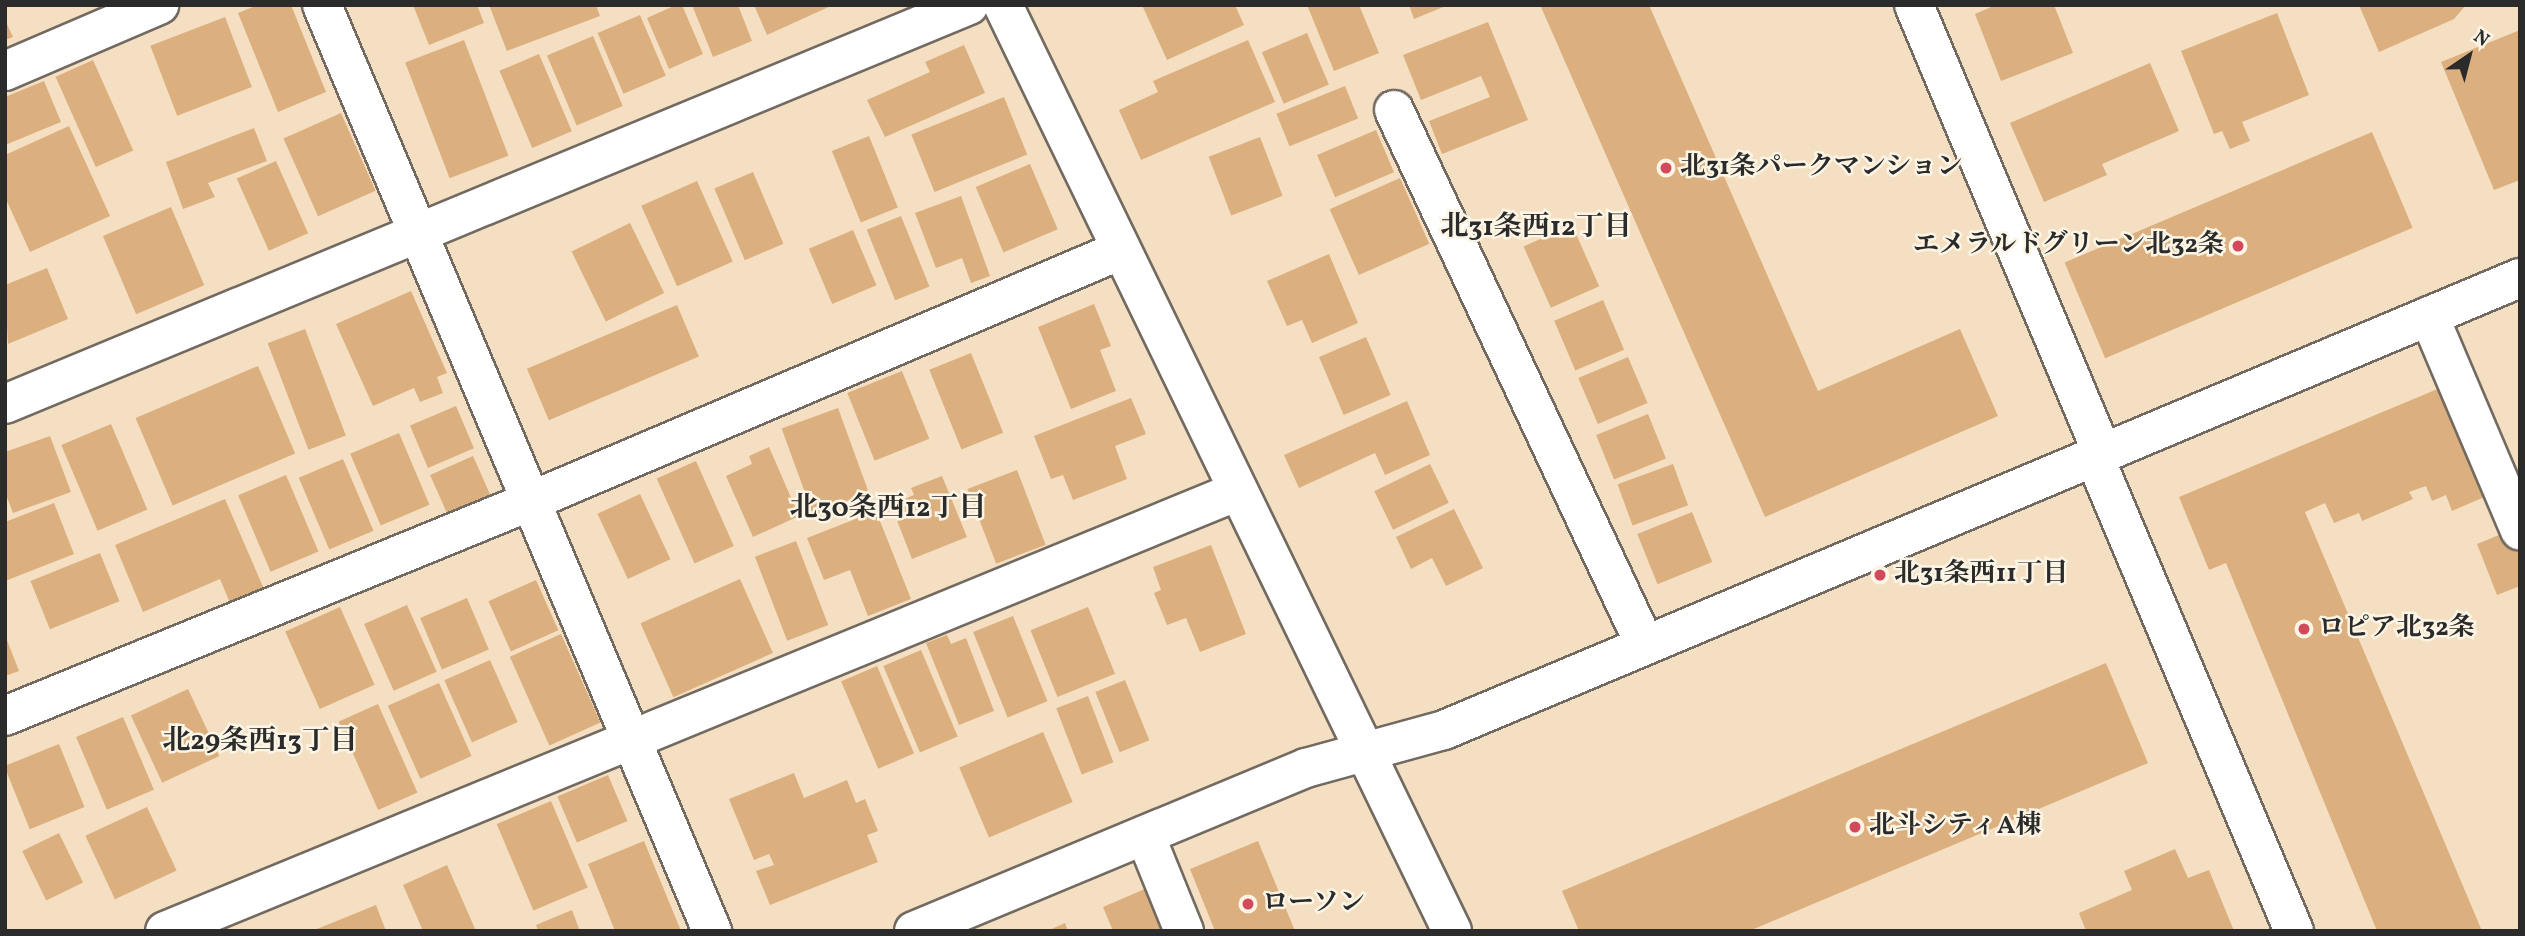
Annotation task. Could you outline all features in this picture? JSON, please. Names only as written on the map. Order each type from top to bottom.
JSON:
[{"type":"street","points":[[5,71],[159,5]]},
{"type":"street","points":[[322,5],[712,931]]},
{"type":"street","points":[[5,404],[969,5]]},
{"type":"street","points":[[1003,5],[1452,931]]},
{"type":"street","points":[[1914,5],[2294,931]]},
{"type":"street","points":[[1394,110],[1646,645]]},
{"type":"street","points":[[5,716],[531,501],[1121,250]]},
{"type":"street","points":[[929,928],[1306,768],[1444,730],[2520,278]]},
{"type":"street","points":[[2429,316],[2520,530]]},
{"type":"street","points":[[165,931],[1238,491]]},
{"type":"street","points":[[1145,835],[1184,931]]},
{"type":"building","points":[[258,5],[291,5],[326,92],[278,112],[238,13]]},
{"type":"building","points":[[413,5],[477,5],[484,23],[429,45]]},
{"type":"building","points":[[489,5],[596,5],[600,16],[507,51]]},
{"type":"building","points":[[682,5],[703,54],[669,69],[647,18]]},
{"type":"building","points":[[692,5],[738,5],[752,41],[713,57]]},
{"type":"building","points":[[754,5],[833,5],[767,35]]},
{"type":"building","points":[[1142,5],[1235,5],[1244,25],[1167,60]]},
{"type":"building","points":[[1307,5],[1359,5],[1379,53],[1334,71]]},
{"type":"building","points":[[1409,5],[1448,5],[1414,19]]},
{"type":"building","name":"北31条パークマンション","points":[[1649,5],[1818,391],[1960,329],[1998,416],[1765,517],[1541,7]]},
{"type":"building","points":[[1996,5],[2054,5],[2073,53],[2001,81],[1975,14]]},
{"type":"building","points":[[2359,5],[2466,5],[2454,19],[2379,52]]},
{"type":"building","points":[[2277,13],[2309,95],[2242,122],[2250,141],[2230,149],[2222,131],[2214,134],[2181,51]]},
{"type":"building","points":[[640,15],[666,76],[623,94],[598,33]]},
{"type":"building","points":[[225,17],[252,87],[177,116],[150,46]]},
{"type":"building","points":[[5,20],[13,37],[5,40]]},
{"type":"building","points":[[1488,22],[1528,120],[1442,154],[1429,121],[1490,97],[1481,76],[1421,100],[1403,55]]},
{"type":"building","points":[[2520,30],[2520,180],[2494,190],[2441,62]]},
{"type":"building","points":[[1307,33],[1329,85],[1284,104],[1262,52]]},
{"type":"building","points":[[593,36],[623,106],[577,125],[547,56]]},
{"type":"building","points":[[464,40],[508,156],[450,178],[405,63]]},
{"type":"building","points":[[1248,40],[1275,102],[1141,160],[1119,110],[1158,92],[1153,81]]},
{"type":"building","points":[[964,45],[985,93],[885,137],[867,100],[930,72],[925,62]]},
{"type":"building","points":[[539,54],[572,131],[532,148],[499,71]]},
{"type":"building","points":[[93,60],[133,150],[96,167],[56,77]]},
{"type":"building","points":[[2150,63],[2179,131],[2102,164],[2107,175],[2044,202],[2010,123]]},
{"type":"building","points":[[44,81],[61,122],[5,145],[5,97]]},
{"type":"building","points":[[1345,86],[1358,118],[1289,146],[1276,114]]},
{"type":"building","points":[[1004,97],[1027,154],[935,192],[911,134]]},
{"type":"building","points":[[341,113],[376,191],[318,216],[283,139]]},
{"type":"building","points":[[69,126],[110,216],[30,252],[5,197],[5,155]]},
{"type":"building","points":[[254,128],[267,161],[208,183],[215,197],[183,209],[166,162]]},
{"type":"building","points":[[1376,130],[1394,172],[1335,197],[1317,155]]},
{"type":"building","name":"エメラルドグリーン北32条","points":[[2372,132],[2413,228],[2105,358],[2065,263]]},
{"type":"building","points":[[869,136],[898,207],[861,222],[832,151]]},
{"type":"building","points":[[1260,137],[1283,196],[1231,216],[1209,157]]},
{"type":"building","points":[[276,161],[308,233],[269,251],[237,178]]},
{"type":"building","points":[[1030,164],[1058,229],[1003,252],[976,187]]},
{"type":"building","points":[[753,172],[783,244],[745,260],[714,188]]},
{"type":"building","points":[[1400,178],[1429,244],[1359,275],[1330,209]]},
{"type":"building","points":[[697,181],[733,261],[677,286],[641,206]]},
{"type":"building","points":[[961,196],[990,276],[971,283],[962,258],[936,268],[915,213]]},
{"type":"building","points":[[171,207],[204,285],[136,314],[103,236]]},
{"type":"building","points":[[901,216],[929,286],[895,300],[867,230]]},
{"type":"building","points":[[630,223],[664,293],[606,322],[572,251]]},
{"type":"building","points":[[1572,225],[1599,286],[1551,308],[1524,247]]},
{"type":"building","points":[[853,230],[876,285],[832,304],[809,249]]},
{"type":"building","points":[[1329,254],[1358,323],[1312,343],[1302,320],[1287,326],[1267,281]]},
{"type":"building","points":[[47,268],[68,319],[8,344],[5,285]]},
{"type":"building","points":[[411,291],[447,373],[437,377],[443,393],[420,402],[414,388],[373,406],[336,324]]},
{"type":"building","points":[[1603,300],[1624,350],[1575,370],[1554,321]]},
{"type":"building","points":[[1094,304],[1111,346],[1100,350],[1116,391],[1071,409],[1038,327]]},
{"type":"building","points":[[677,305],[699,357],[549,420],[527,369]]},
{"type":"building","points":[[305,329],[346,435],[309,450],[268,343]]},
{"type":"building","points":[[1366,337],[1391,395],[1344,415],[1319,357]]},
{"type":"building","points":[[971,353],[1003,433],[961,450],[929,370]]},
{"type":"building","points":[[1628,357],[1648,403],[1598,424],[1578,378]]},
{"type":"building","points":[[258,366],[295,453],[173,505],[136,418]]},
{"type":"building","points":[[902,371],[929,439],[875,461],[847,393]]},
{"type":"building","name":"ロピア北32条","points":[[2452,383],[2498,491],[2452,511],[2446,495],[2432,501],[2426,486],[2409,492],[2413,499],[2362,521],[2359,513],[2334,523],[2325,503],[2305,512],[2482,931],[2377,931],[2226,563],[2209,570],[2179,497]]},
{"type":"building","points":[[1131,398],[1146,434],[1115,446],[1127,479],[1073,500],[1063,475],[1051,479],[1034,436]]},
{"type":"building","points":[[1407,401],[1430,455],[1385,475],[1375,453],[1299,488],[1284,455]]},
{"type":"building","points":[[456,406],[474,448],[428,468],[410,426]]},
{"type":"building","points":[[838,408],[869,494],[813,515],[782,429]]},
{"type":"building","points":[[1648,414],[1666,459],[1614,479],[1596,435]]},
{"type":"building","points":[[111,424],[147,510],[98,531],[61,445]]},
{"type":"building","points":[[399,433],[429,505],[381,526],[350,454]]},
{"type":"building","points":[[50,436],[71,492],[13,513],[5,492],[5,452]]},
{"type":"building","points":[[769,447],[799,516],[753,537],[726,476],[752,464],[749,456]]},
{"type":"building","points":[[473,456],[490,495],[448,514],[430,475]]},
{"type":"building","points":[[343,459],[373,531],[329,550],[299,478]]},
{"type":"building","points":[[696,461],[734,546],[695,563],[657,478]]},
{"type":"building","points":[[1430,464],[1449,503],[1393,530],[1374,491]]},
{"type":"building","points":[[1673,464],[1688,505],[1633,526],[1618,484]]},
{"type":"building","points":[[1017,470],[1046,545],[996,564],[968,489]]},
{"type":"building","points":[[286,475],[318,551],[271,572],[238,495]]},
{"type":"building","points":[[942,476],[967,537],[912,559],[891,505],[914,495],[911,488]]},
{"type":"building","points":[[640,494],[670,559],[628,579],[597,514]]},
{"type":"building","points":[[225,499],[264,589],[230,603],[220,579],[143,612],[115,545]]},
{"type":"building","points":[[54,503],[74,554],[5,581],[5,522]]},
{"type":"building","points":[[1454,509],[1483,568],[1446,586],[1432,558],[1411,569],[1396,537]]},
{"type":"building","points":[[876,511],[911,599],[868,616],[850,570],[824,580],[807,538]]},
{"type":"building","points":[[1692,512],[1712,562],[1658,584],[1637,534]]},
{"type":"building","points":[[2509,531],[2520,557],[2520,586],[2497,595],[2477,544]]},
{"type":"building","points":[[796,541],[828,625],[787,641],[755,557]]},
{"type":"building","points":[[1211,545],[1246,634],[1200,652],[1186,618],[1167,625],[1154,593],[1161,590],[1153,567]]},
{"type":"building","points":[[100,553],[119,601],[50,629],[30,581]]},
{"type":"building","points":[[740,579],[773,653],[673,697],[640,623]]},
{"type":"building","points":[[536,580],[558,630],[511,651],[488,601]]},
{"type":"building","points":[[467,598],[489,650],[442,669],[420,618]]},
{"type":"building","points":[[407,605],[437,672],[394,691],[364,624]]},
{"type":"building","points":[[340,607],[375,685],[320,709],[285,631]]},
{"type":"building","points":[[1088,607],[1115,674],[1057,697],[1031,630]]},
{"type":"building","points":[[1013,616],[1047,701],[1008,717],[973,632]]},
{"type":"building","points":[[561,634],[600,723],[549,745],[510,657]]},
{"type":"building","points":[[5,635],[19,671],[5,676]]},
{"type":"building","points":[[947,635],[951,644],[966,638],[994,711],[959,725],[926,643]]},
{"type":"building","points":[[921,650],[958,737],[920,753],[883,666]]},
{"type":"building","points":[[490,660],[518,722],[472,742],[444,680]]},
{"type":"building","name":"北斗シティA棟","points":[[2106,663],[2148,763],[1749,931],[1579,931],[1562,891]]},
{"type":"building","points":[[877,666],[914,753],[878,769],[841,681]]},
{"type":"building","points":[[1125,680],[1149,740],[1120,752],[1095,692]]},
{"type":"building","points":[[439,683],[472,756],[420,779],[388,706]]},
{"type":"building","points":[[188,689],[219,756],[162,783],[131,716]]},
{"type":"building","points":[[1088,696],[1113,762],[1082,774],[1056,708]]},
{"type":"building","points":[[378,704],[417,793],[378,810],[339,721]]},
{"type":"building","points":[[123,717],[154,790],[107,810],[76,737]]},
{"type":"building","points":[[1043,732],[1073,802],[989,838],[959,768]]},
{"type":"building","points":[[59,744],[84,807],[30,829],[5,766]]},
{"type":"building","points":[[794,773],[804,798],[847,780],[856,803],[865,799],[878,831],[867,835],[878,862],[770,905],[756,871],[774,865],[769,854],[754,860],[729,799]]},
{"type":"building","points":[[608,775],[628,821],[577,843],[557,796]]},
{"type":"building","points":[[551,801],[588,888],[533,911],[497,824]]},
{"type":"building","points":[[147,807],[177,870],[115,899],[85,836]]},
{"type":"building","points":[[59,833],[83,882],[46,900],[22,851]]},
{"type":"building","points":[[644,841],[681,931],[615,931],[588,864]]},
{"type":"building","points":[[1258,841],[1295,931],[1215,931],[1190,869]]},
{"type":"building","points":[[2175,849],[2188,878],[2209,870],[2234,931],[2086,931],[2079,913],[2132,890],[2124,871]]},
{"type":"building","points":[[447,865],[476,931],[423,931],[403,885]]},
{"type":"building","points":[[1147,888],[1165,931],[1113,931],[1103,907]]},
{"type":"building","points":[[376,905],[386,931],[312,931]]},
{"type":"building","points":[[572,910],[580,931],[538,931],[536,925]]},
{"type":"building","points":[[1065,923],[1068,931],[1047,931]]},
{"type":"place","name":"北31条パークマンション","points":[[1666,168]]},
{"type":"place","name":"エメラルドグリーン北32条","points":[[2238,246]]},
{"type":"place","name":"北31条西11丁目","points":[[1880,575]]},
{"type":"place","name":"ロピア北32条","points":[[2304,629]]},
{"type":"place","name":"北斗シティA棟","points":[[1855,827]]},
{"type":"place","name":"ローソン","points":[[1248,904]]},
{"type":"district","name":"北31条西12丁目","points":[[1536,228]]},
{"type":"district","name":"北30条西12丁目","points":[[888,509]]},
{"type":"district","name":"北29条西13丁目","points":[[260,742]]}]
